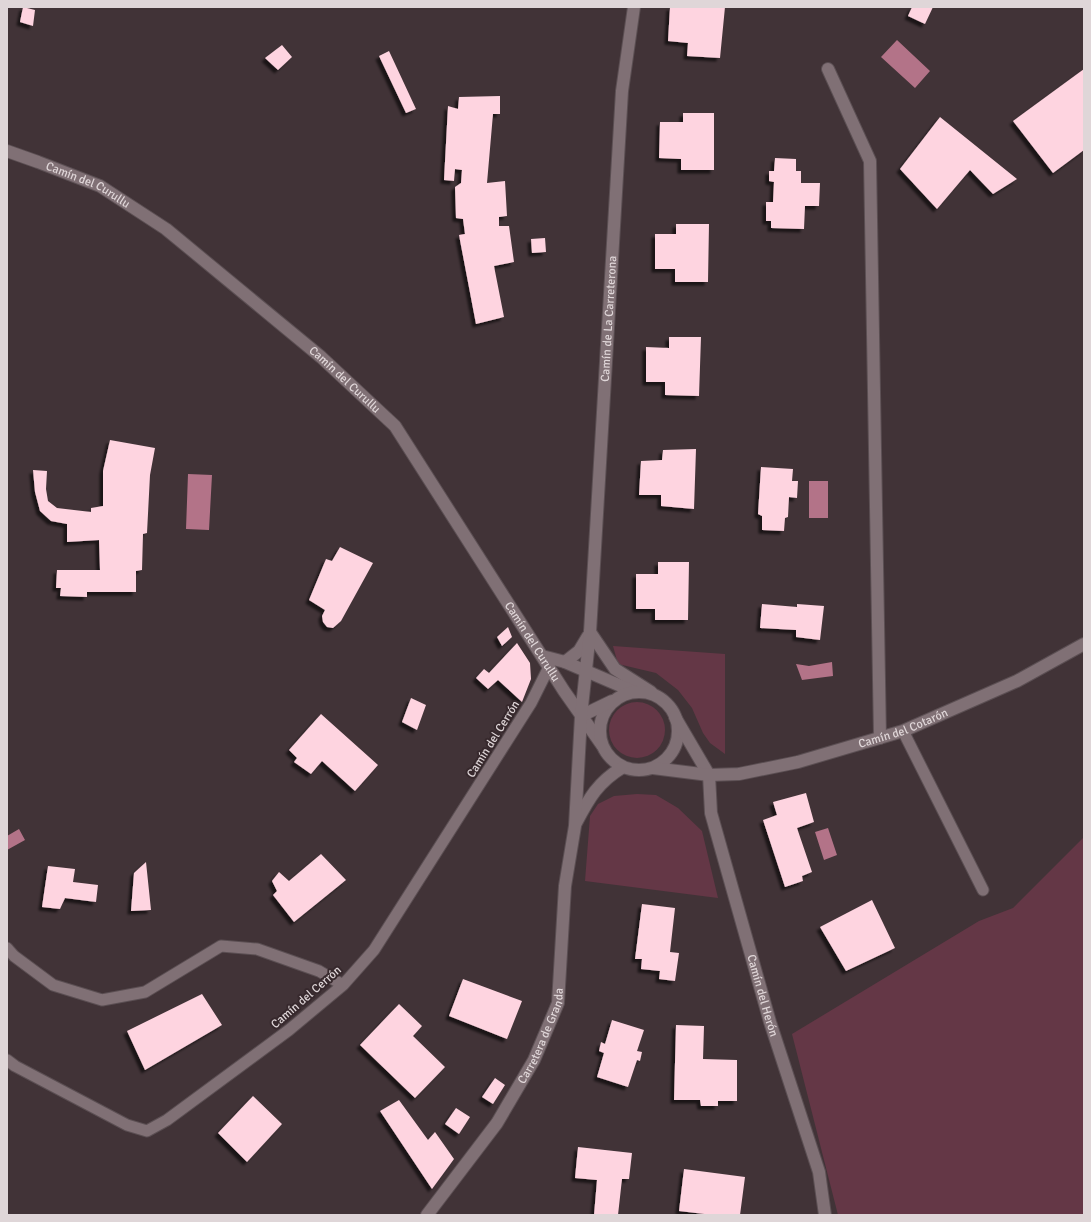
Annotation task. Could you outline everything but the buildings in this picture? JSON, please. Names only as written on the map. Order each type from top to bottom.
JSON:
[{"type":"street","name":"Camín de La Carreterona","points":[[581,716],[590,632],[622,91],[634,7]]},
{"type":"street","points":[[828,69],[870,161],[880,738]]},
{"type":"street","name":"Camín del Curullu","points":[[7,151],[100,186],[166,229],[321,357],[395,426],[581,716],[614,762],[623,767]]},
{"type":"street","name":"Camín de La Carreterona","points":[[565,662],[579,651],[590,632]]},
{"type":"street","points":[[590,632],[615,669],[655,695],[671,708],[709,775]]},
{"type":"street","name":"Camín del Cotarón","points":[[623,767],[643,770],[653,768],[709,775],[739,774],[798,762],[903,731],[1017,681],[1084,644]]},
{"type":"street","points":[[542,656],[565,662]]},
{"type":"street","name":"Camín del Curullu","points":[[565,662],[586,670],[630,693],[655,695]]},
{"type":"street","points":[[581,716],[630,693]]},
{"type":"street","points":[[602,745],[600,733],[601,721],[606,710],[615,700],[630,693]]},
{"type":"street","name":"Carretera de Granda","points":[[428,1215],[497,1123],[534,1060],[558,1003],[565,886],[575,826],[581,716]]},
{"type":"street","points":[[653,768],[663,762],[672,753],[677,742],[678,729],[675,717]]},
{"type":"street","name":"Carretera de Granda","points":[[575,826],[589,799],[598,787],[607,777],[623,767]]},
{"type":"street","name":"Camín del Herón","points":[[709,775],[711,813],[770,1022],[819,1172],[825,1215]]},
{"type":"lane","name":"Camín del Cerrón","points":[[7,1060],[15,1066],[127,1125],[147,1131],[167,1120],[289,1030],[343,985],[374,950],[531,703],[549,667]]},
{"type":"lane","points":[[903,731],[983,890]]},
{"type":"lane","points":[[7,948],[14,956],[53,986],[102,1000],[145,992],[221,946],[257,949],[318,971],[343,985]]},
{"type":"shaded area","points":[[897,40],[930,71],[915,88],[881,57]]},
{"type":"shaded area","points":[[188,474],[212,475],[209,530],[186,529]]},
{"type":"shaded area","points":[[809,481],[828,481],[828,518],[809,518]]},
{"type":"shaded area","points":[[613,646],[725,654],[725,754],[710,743],[703,733],[692,708],[678,690],[656,673],[618,664]]},
{"type":"shaded area","points":[[832,662],[833,676],[802,680],[796,664],[809,666]]},
{"type":"shaded area","points":[[637,702],[648,704],[657,710],[663,719],[665,730],[663,741],[657,750],[648,756],[637,758],[626,756],[617,750],[611,741],[609,730],[611,719],[617,710],[626,704]]},
{"type":"shaded area","points":[[637,794],[656,795],[678,808],[702,831],[718,898],[585,881],[590,816],[598,804],[614,796]]},
{"type":"shaded area","points":[[828,828],[837,855],[824,860],[815,832]]},
{"type":"shaded area","points":[[19,829],[25,840],[7,850],[7,836]]},
{"type":"shaded area","points":[[1084,837],[1084,1215],[838,1215],[792,1034],[979,921],[1013,908]]}]
